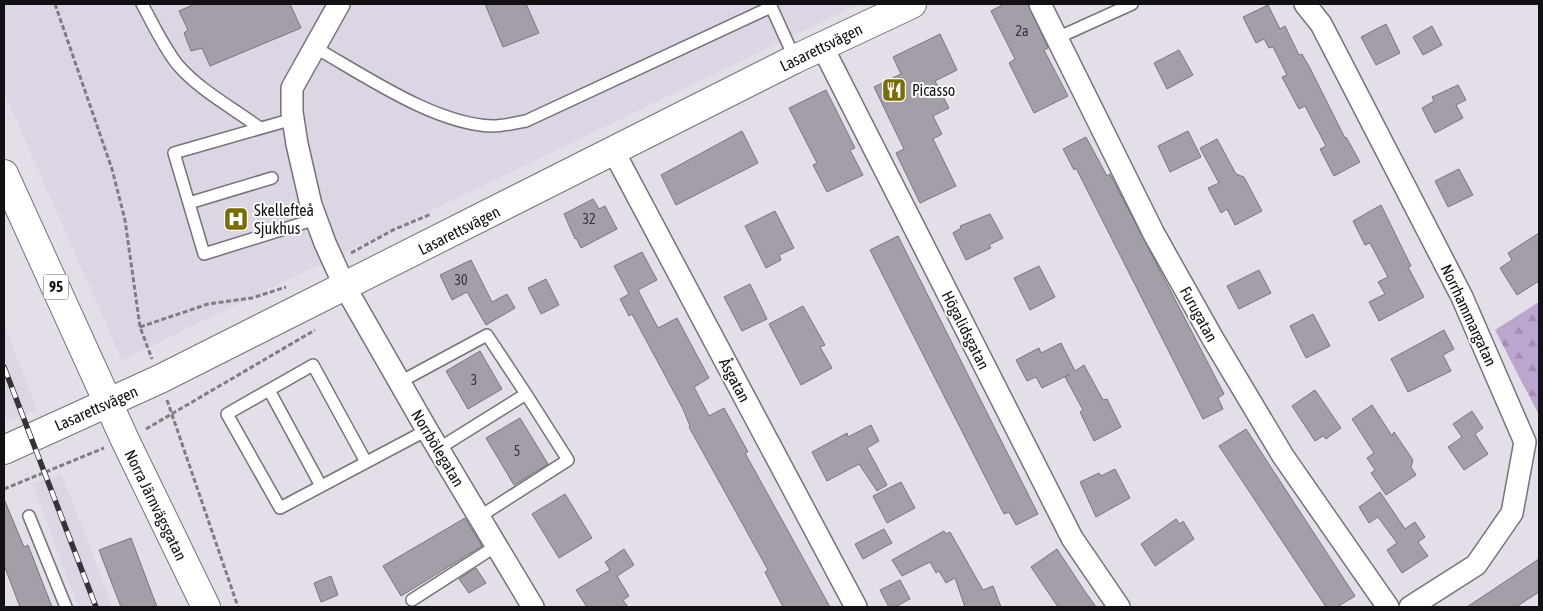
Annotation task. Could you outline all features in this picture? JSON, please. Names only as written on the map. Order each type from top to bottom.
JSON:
[{"type":"main road","name":"Lasarettsvägen","points":[[4,450],[108,401],[160,379],[614,152],[795,59],[912,4]]},
{"type":"main road","name":"95","points":[[4,174],[108,401]]},
{"type":"main road","name":"Norra Järnvägsgatan","points":[[108,401],[124,440],[206,607]]},
{"type":"street","name":"Norrbölegatan","points":[[339,4],[292,88],[293,119],[311,205],[345,287],[438,449],[533,607]]},
{"type":"street","name":"Furugatan","points":[[1040,4],[1154,234],[1213,339],[1283,456],[1388,607]]},
{"type":"street","name":"Norrhammargatan","points":[[1305,4],[1321,24],[1462,297],[1525,442],[1512,513],[1481,558],[1476,565],[1410,607]]},
{"type":"street","name":"Högalidsgatan","points":[[822,46],[1072,538],[1119,607]]},
{"type":"street","name":"Åsgatan","points":[[614,152],[856,607]]},
{"type":"lane","points":[[142,4],[161,40],[186,74],[260,128]]},
{"type":"lane","points":[[1057,38],[1132,4]]},
{"type":"lane","points":[[314,47],[435,114],[460,122],[493,126],[526,121],[770,5],[795,59]]},
{"type":"lane","points":[[293,119],[174,153],[204,254],[316,220]]},
{"type":"lane","points":[[189,203],[272,178]]},
{"type":"lane","points":[[400,382],[488,335],[568,460],[479,517]]},
{"type":"lane","points":[[366,462],[313,365],[227,414],[280,508],[427,430]]},
{"type":"lane","points":[[268,390],[321,486]]},
{"type":"lane","points":[[438,449],[526,394]]},
{"type":"lane","points":[[29,516],[66,607]]},
{"type":"lane","points":[[412,600],[496,546]]},
{"type":"path","points":[[54,4],[112,169],[125,220],[140,327],[173,415],[238,607]]},
{"type":"path","points":[[4,489],[124,440],[173,415],[322,325]]},
{"type":"shaded area","name":"Skellefteå Sjukhus","points":[[4,4],[859,4],[122,360],[4,92]]},
{"type":"shaded area","points":[[4,324],[37,410],[8,421],[4,410]]},
{"type":"shaded area","points":[[61,474],[112,607],[80,607],[70,585],[33,484]]},
{"type":"green space","points":[[1539,302],[1539,415],[1495,330]]},
{"type":"building","points":[[195,4],[290,4],[301,28],[210,66],[202,48],[191,51],[184,33],[188,30],[179,11]]},
{"type":"building","points":[[485,4],[526,4],[539,33],[503,47]]},
{"type":"building","points":[[1004,4],[1028,4],[1048,48],[1044,50],[1068,96],[1034,113],[1009,63],[1015,59],[991,11]]},
{"type":"building","points":[[1268,5],[1280,29],[1285,26],[1299,55],[1302,54],[1345,138],[1360,162],[1334,176],[1320,149],[1326,146],[1305,106],[1299,109],[1282,77],[1287,75],[1273,47],[1269,48],[1264,39],[1256,43],[1243,17]]},
{"type":"building","points":[[1386,24],[1400,53],[1376,65],[1361,37]]},
{"type":"building","points":[[1432,26],[1442,45],[1423,55],[1413,37]]},
{"type":"building","points":[[940,34],[957,70],[935,81],[949,108],[933,116],[942,134],[933,139],[956,186],[920,203],[896,153],[904,149],[874,87],[901,74],[893,57]]},
{"type":"building","points":[[1179,50],[1193,75],[1167,89],[1154,63]]},
{"type":"building","points":[[1458,85],[1466,100],[1456,105],[1463,118],[1435,133],[1422,108],[1434,101],[1432,97]]},
{"type":"building","points":[[826,90],[855,148],[850,150],[863,175],[827,192],[813,165],[817,163],[789,108]]},
{"type":"building","points":[[742,131],[758,163],[676,205],[661,175]]},
{"type":"building","points":[[1188,131],[1201,157],[1170,172],[1158,146]]},
{"type":"building","points":[[1086,137],[1107,176],[1110,174],[1224,394],[1218,398],[1223,409],[1203,419],[1076,168],[1074,170],[1063,149]]},
{"type":"building","points":[[1217,139],[1236,174],[1244,177],[1262,211],[1235,225],[1227,209],[1221,213],[1208,188],[1219,183],[1200,148]]},
{"type":"building","points":[[1459,169],[1473,195],[1448,207],[1435,181]]},
{"type":"building","points":[[593,199],[599,209],[605,206],[617,229],[581,248],[564,214]]},
{"type":"building","points":[[1381,205],[1411,266],[1408,267],[1424,297],[1379,321],[1369,302],[1385,294],[1378,282],[1388,277],[1370,243],[1365,245],[1353,221]]},
{"type":"building","points":[[775,211],[794,248],[779,255],[781,260],[766,268],[745,226]]},
{"type":"building","points":[[990,214],[1003,238],[989,245],[991,248],[966,260],[953,233],[961,228],[960,226]]},
{"type":"building","points":[[1539,233],[1539,281],[1517,295],[1500,268],[1512,260],[1508,253]]},
{"type":"building","points":[[898,236],[1038,514],[1016,525],[1009,512],[1004,514],[870,250]]},
{"type":"building","points":[[642,252],[657,280],[638,290],[658,328],[677,318],[709,378],[694,387],[709,416],[724,408],[748,452],[745,453],[830,607],[783,607],[765,572],[768,570],[689,427],[683,409],[632,314],[629,316],[620,299],[629,294],[614,266]]},
{"type":"building","points":[[471,260],[492,302],[507,294],[515,308],[486,325],[467,292],[452,300],[440,275]]},
{"type":"building","points":[[1039,266],[1055,297],[1030,310],[1014,278]]},
{"type":"building","points":[[1259,270],[1271,293],[1239,309],[1227,286]]},
{"type":"building","points":[[546,279],[559,305],[541,314],[528,288]]},
{"type":"building","points":[[750,284],[767,319],[742,331],[724,297]]},
{"type":"building","points":[[803,306],[825,345],[820,347],[832,368],[801,385],[769,324]]},
{"type":"building","points":[[1313,314],[1330,346],[1306,358],[1290,326]]},
{"type":"building","points":[[1444,330],[1454,349],[1443,355],[1451,371],[1408,392],[1391,359]]},
{"type":"building","points":[[1061,343],[1075,371],[1084,365],[1103,400],[1107,399],[1121,427],[1094,441],[1080,412],[1083,410],[1065,377],[1070,374],[1042,388],[1036,377],[1027,381],[1016,360],[1039,348],[1041,353]]},
{"type":"building","points":[[480,351],[502,389],[468,409],[446,371]]},
{"type":"building","points":[[1315,390],[1341,428],[1326,439],[1323,436],[1315,441],[1292,406]]},
{"type":"building","points":[[1372,405],[1392,436],[1394,432],[1413,460],[1411,467],[1416,475],[1386,495],[1371,473],[1375,470],[1367,458],[1374,453],[1352,419]]},
{"type":"building","points":[[1472,411],[1483,428],[1475,434],[1488,454],[1464,470],[1448,447],[1462,437],[1453,424]]},
{"type":"building","points":[[520,418],[548,464],[514,485],[486,438]]},
{"type":"building","points":[[871,425],[879,441],[867,448],[887,485],[877,491],[859,464],[827,481],[812,452],[847,433],[848,437]]},
{"type":"building","points":[[1246,429],[1355,596],[1337,607],[1326,607],[1219,446]]},
{"type":"building","points":[[1115,469],[1130,498],[1096,517],[1080,482],[1099,473],[1101,476]]},
{"type":"building","points":[[901,482],[915,508],[887,523],[873,496]]},
{"type":"building","points":[[1380,492],[1405,529],[1415,522],[1425,537],[1418,542],[1428,556],[1402,573],[1387,550],[1397,543],[1378,517],[1369,523],[1359,507]]},
{"type":"building","points":[[565,494],[592,538],[559,558],[532,514]]},
{"type":"building","points":[[4,499],[24,547],[28,545],[52,607],[20,607],[4,565]]},
{"type":"building","points":[[465,518],[482,546],[401,596],[383,566]]},
{"type":"building","points":[[1176,519],[1180,524],[1183,521],[1194,539],[1155,566],[1141,544]]},
{"type":"building","points":[[884,529],[892,543],[863,559],[855,544]]},
{"type":"building","points":[[944,531],[946,534],[950,532],[983,590],[993,586],[1001,607],[965,607],[955,578],[946,583],[939,571],[936,573],[930,562],[902,576],[892,560]]},
{"type":"building","points":[[131,538],[157,607],[121,607],[99,550]]},
{"type":"building","points":[[624,549],[634,565],[617,576],[629,596],[623,600],[628,607],[587,607],[576,590],[610,570],[605,562]]},
{"type":"building","points":[[1057,549],[1096,607],[1058,607],[1031,567]]},
{"type":"building","points":[[1539,559],[1539,592],[1516,607],[1467,607]]},
{"type":"building","points":[[476,568],[486,583],[469,593],[459,579]]},
{"type":"building","points":[[331,576],[338,595],[321,602],[314,583]]},
{"type":"building","points":[[900,580],[910,599],[895,607],[889,607],[880,590]]},
{"type":"railway","points":[[4,367],[96,607]]},
{"type":"place","name":"Picasso","points":[[894,90]]},
{"type":"place","name":"Skellefteå Sjukhus","points":[[236,219]]}]
